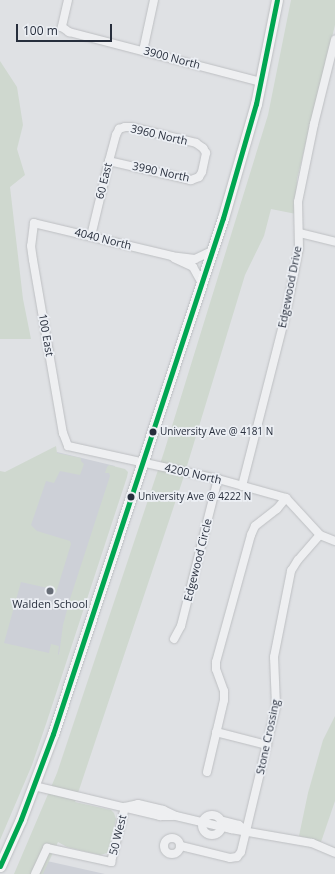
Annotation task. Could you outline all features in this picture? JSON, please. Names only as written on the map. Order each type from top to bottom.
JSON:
[{"type":"highway","points":[[0,866],[34,786],[67,693],[202,283],[238,170],[261,82],[277,0]]},
{"type":"street","name":"3900 North","points":[[68,0],[62,27],[69,32],[261,82]]},
{"type":"street","points":[[143,51],[154,0]]},
{"type":"street","name":"Edgewood Drive","points":[[242,486],[286,313],[299,248],[300,195],[314,124],[335,40]]},
{"type":"street","name":"3960 North","points":[[121,128],[131,127],[199,144],[205,150],[204,164]]},
{"type":"street","name":"60 East","points":[[91,236],[116,135],[121,128]]},
{"type":"street","name":"3990 North","points":[[109,161],[188,180],[199,177],[204,164]]},
{"type":"street","name":"4040 North","points":[[34,223],[172,256],[195,259],[212,251]]},
{"type":"street","name":"100 East","points":[[34,223],[32,246],[33,260],[63,433],[68,446]]},
{"type":"street","points":[[300,233],[335,242]]},
{"type":"street","name":"4040 North","points":[[172,256],[193,267],[202,283]]},
{"type":"street","name":"4200 North","points":[[68,446],[218,479],[286,498]]},
{"type":"street","name":"Edgewood Circle","points":[[174,639],[181,626],[218,479]]},
{"type":"street","points":[[207,772],[224,700],[224,691],[216,669],[216,662],[254,526],[277,510],[286,498],[320,534],[335,541]]},
{"type":"street","name":"Stone Crossing","points":[[181,846],[230,858],[237,857],[241,852],[276,706],[275,652],[291,571],[298,560],[320,534]]},
{"type":"street","points":[[216,732],[267,745]]},
{"type":"street","points":[[34,786],[160,816],[176,816],[203,823]]},
{"type":"street","name":"50 West","points":[[35,874],[47,848],[111,862],[124,807]]},
{"type":"street","points":[[209,814],[220,816],[222,824],[220,832],[215,836],[205,833],[202,828],[203,823],[204,817],[209,814]]},
{"type":"street","points":[[222,824],[247,831],[312,843],[335,853]]},
{"type":"shaded area","points":[[291,0],[335,0],[335,25],[297,179],[296,214],[271,209],[264,236],[245,275],[183,479],[75,802],[111,810],[114,813],[116,819],[109,849],[107,853],[100,855],[67,847],[58,842],[43,874],[14,874],[57,773],[164,452],[268,115]]},
{"type":"shaded area","points":[[0,61],[17,87],[23,125],[17,149],[25,175],[10,187],[23,299],[31,339],[0,339]]},
{"type":"shaded area","points":[[56,446],[57,453],[81,458],[81,461],[84,464],[80,475],[60,471],[54,483],[46,481],[31,525],[37,531],[70,541],[71,544],[56,593],[54,593],[52,589],[21,582],[4,643],[49,653],[51,644],[59,646],[59,655],[63,625],[70,599],[110,476],[109,473],[105,473],[107,467],[109,465],[125,469],[128,472],[32,765],[0,840],[0,471],[5,472]]},
{"type":"shaded area","name":"Walden School","points":[[57,452],[115,466],[59,655],[0,657],[13,560]]},
{"type":"shaded area","points":[[335,716],[335,801],[321,842],[299,836],[308,793],[323,740]]},
{"type":"shaded area","points":[[47,861],[105,874],[41,874]]},
{"type":"transit line","points":[[0,866],[21,819],[53,734],[223,218],[256,104],[277,0]]},
{"type":"place","name":"University Ave @ 4181 N","points":[[153,432]]},
{"type":"place","name":"University Ave @ 4222 N","points":[[131,497]]},
{"type":"place","name":"Walden School","points":[[50,591]]}]
